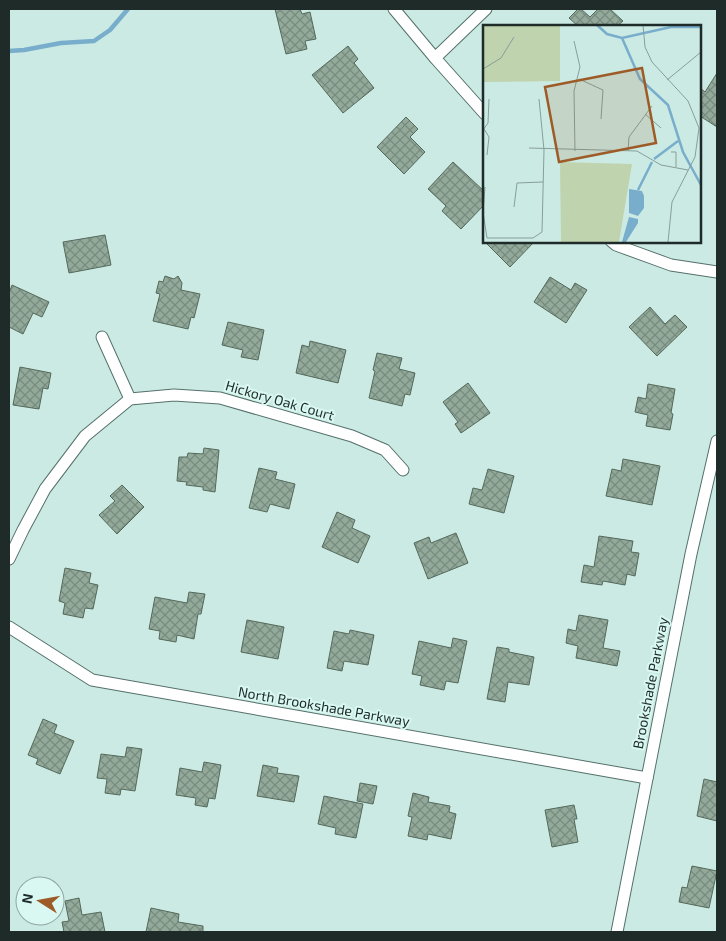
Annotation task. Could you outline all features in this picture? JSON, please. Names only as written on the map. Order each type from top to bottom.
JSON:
[{"type":"street","points":[[394,9],[483,112]]},
{"type":"street","points":[[435,58],[486,9]]},
{"type":"street","points":[[612,242],[671,265],[717,272]]},
{"type":"street","points":[[9,559],[45,489],[85,436],[130,399],[102,337]]},
{"type":"street","name":"Hickory Oak Court","points":[[130,399],[174,395],[220,398],[352,436],[385,450],[403,470]]},
{"type":"street","name":"Brookshade Parkway","points":[[616,932],[691,554],[717,441]]},
{"type":"street","name":"North Brookshade Parkway","points":[[9,627],[92,680],[647,778]]},
{"type":"building","points":[[275,9],[300,9],[302,14],[310,12],[316,39],[305,41],[307,49],[286,54]]},
{"type":"building","points":[[578,9],[581,9],[590,17],[598,9],[610,9],[623,21],[618,25],[577,25],[569,18]]},
{"type":"building","points":[[348,46],[358,59],[354,63],[374,88],[343,113],[312,75]]},
{"type":"building","points":[[717,73],[717,127],[701,117],[701,89],[705,92]]},
{"type":"building","points":[[406,117],[418,129],[410,137],[425,152],[404,174],[377,147]]},
{"type":"building","points":[[453,162],[483,190],[483,206],[461,229],[442,211],[446,206],[428,189]]},
{"type":"building","points":[[105,235],[111,265],[69,273],[63,242]]},
{"type":"building","points":[[485,242],[534,242],[510,267]]},
{"type":"building","points":[[165,276],[174,279],[178,276],[182,283],[181,290],[200,294],[194,318],[191,317],[188,329],[153,321],[160,294],[156,293],[159,281],[163,282]]},
{"type":"building","points":[[550,277],[571,290],[575,283],[587,290],[566,323],[534,302]]},
{"type":"building","points":[[12,285],[49,302],[42,317],[33,313],[23,334],[9,327],[9,293]]},
{"type":"building","points":[[650,307],[665,324],[675,315],[687,327],[657,356],[629,327]]},
{"type":"building","points":[[228,322],[264,330],[258,360],[241,357],[243,350],[222,345]]},
{"type":"building","points":[[310,341],[346,350],[338,383],[296,373],[302,345],[309,347]]},
{"type":"building","points":[[377,353],[402,358],[399,369],[415,373],[410,395],[405,394],[402,406],[369,398]]},
{"type":"building","points":[[20,367],[51,373],[48,389],[43,388],[39,409],[13,405]]},
{"type":"building","points":[[468,383],[490,413],[461,433],[455,424],[458,422],[443,402]]},
{"type":"building","points":[[648,384],[675,389],[670,430],[646,426],[648,415],[635,412],[638,397],[646,399]]},
{"type":"building","points":[[204,448],[219,450],[215,492],[203,490],[203,487],[186,485],[187,482],[177,481],[179,457],[187,457],[188,453],[203,454]]},
{"type":"building","points":[[623,459],[660,466],[652,505],[606,496],[612,469],[621,471]]},
{"type":"building","points":[[259,468],[277,472],[275,479],[295,484],[289,509],[270,504],[267,512],[249,508]]},
{"type":"building","points":[[488,469],[514,476],[504,513],[469,504],[473,488],[482,490]]},
{"type":"building","points":[[122,485],[144,507],[117,534],[99,515],[115,501],[110,496]]},
{"type":"building","points":[[337,512],[355,520],[352,528],[370,536],[358,563],[322,547]]},
{"type":"building","points":[[456,533],[468,563],[428,579],[414,543],[429,537],[431,543]]},
{"type":"building","points":[[599,536],[633,541],[631,552],[639,553],[635,576],[627,574],[625,585],[603,581],[602,585],[581,582],[584,565],[594,567]]},
{"type":"building","points":[[65,568],[91,573],[89,583],[98,585],[93,609],[85,608],[83,618],[63,614],[65,603],[59,601]]},
{"type":"building","points":[[189,592],[205,594],[201,614],[198,614],[194,639],[177,635],[176,642],[159,639],[160,631],[149,629],[155,597],[187,603]]},
{"type":"building","points":[[579,615],[608,620],[603,648],[620,651],[617,666],[576,658],[578,646],[566,643],[568,629],[576,631]]},
{"type":"building","points":[[247,620],[284,627],[278,659],[241,652]]},
{"type":"building","points":[[350,630],[374,635],[368,665],[344,661],[342,671],[327,668],[334,631],[349,634]]},
{"type":"building","points":[[453,638],[467,641],[458,683],[446,681],[444,690],[420,685],[422,676],[412,674],[419,641],[451,648]]},
{"type":"building","points":[[497,647],[509,649],[509,652],[534,657],[529,685],[508,682],[505,702],[487,699]]},
{"type":"building","points":[[43,719],[57,725],[54,733],[74,741],[60,774],[36,764],[38,759],[28,755]]},
{"type":"building","points":[[127,747],[142,749],[135,791],[121,789],[120,795],[105,793],[107,779],[97,778],[101,754],[125,757]]},
{"type":"building","points":[[204,762],[221,765],[215,799],[209,798],[207,807],[195,805],[196,798],[176,795],[180,768],[202,772]]},
{"type":"building","points":[[263,765],[278,768],[277,773],[299,776],[294,802],[257,796]]},
{"type":"building","points":[[704,779],[717,782],[717,821],[697,816]]},
{"type":"building","points":[[360,783],[377,786],[373,804],[357,801]]},
{"type":"building","points":[[413,793],[429,797],[428,802],[450,806],[449,812],[456,814],[451,839],[428,834],[427,840],[408,836],[412,817],[408,816]]},
{"type":"building","points":[[324,796],[363,804],[356,838],[335,834],[336,828],[318,824]]},
{"type":"building","points":[[574,805],[577,819],[574,819],[578,842],[552,847],[545,810]]},
{"type":"building","points":[[692,866],[717,871],[709,908],[679,902],[682,887],[687,888]]},
{"type":"building","points":[[79,898],[82,915],[101,912],[105,932],[64,932],[63,926],[65,926],[65,922],[69,921],[65,901]]},
{"type":"building","points":[[151,908],[179,914],[178,922],[203,926],[203,932],[146,932]]},
{"type":"waterway","points":[[9,51],[61,43],[94,41],[110,30],[128,9]]}]
